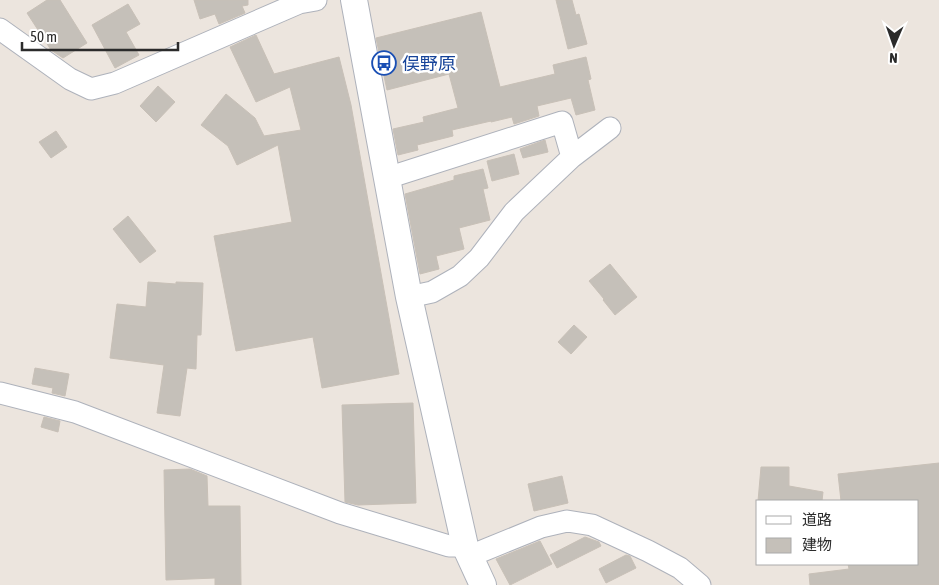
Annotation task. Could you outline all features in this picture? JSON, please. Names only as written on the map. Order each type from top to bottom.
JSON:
[{"type":"street","points":[[0,29],[70,79],[92,89],[115,82],[299,3],[316,0]]},
{"type":"street","points":[[354,0],[409,297],[468,551],[483,585]]},
{"type":"street","points":[[387,178],[562,122],[572,157]]},
{"type":"street","points":[[409,297],[432,292],[460,276],[479,258],[514,212],[572,157],[610,128]]},
{"type":"street","points":[[0,393],[75,412],[340,512],[468,551],[541,527],[568,521],[592,525],[680,568],[700,585]]},
{"type":"building","points":[[47,0],[60,0],[87,43],[63,58],[51,50],[27,13]]},
{"type":"building","points":[[194,0],[248,0],[248,5],[242,6],[245,13],[219,24],[215,14],[200,19]]},
{"type":"building","points":[[556,0],[572,0],[576,15],[579,14],[587,44],[568,49]]},
{"type":"building","points":[[128,4],[140,24],[126,32],[139,55],[115,68],[92,25]]},
{"type":"building","points":[[481,12],[500,87],[555,74],[553,65],[586,57],[591,79],[588,80],[595,110],[576,115],[571,98],[537,106],[539,116],[514,124],[512,117],[452,130],[453,136],[417,145],[418,150],[398,155],[393,129],[424,122],[423,117],[458,108],[449,74],[387,90],[376,38]]},
{"type":"building","points":[[256,35],[274,74],[339,57],[351,105],[399,374],[322,388],[313,337],[236,351],[214,236],[292,222],[278,145],[237,165],[228,146],[201,125],[226,94],[255,118],[264,136],[301,130],[290,87],[256,102],[230,47]]},
{"type":"building","points":[[158,86],[175,102],[156,122],[140,106]]},
{"type":"building","points":[[56,131],[67,147],[51,158],[39,142]]},
{"type":"building","points":[[545,140],[548,152],[523,158],[520,149]]},
{"type":"building","points":[[514,154],[519,174],[492,181],[487,161]]},
{"type":"building","points":[[483,169],[488,188],[483,189],[490,220],[459,228],[464,249],[436,256],[439,269],[420,274],[405,194],[454,180],[454,176]]},
{"type":"building","points":[[128,216],[156,251],[140,263],[113,229]]},
{"type":"building","points":[[610,264],[637,297],[615,315],[589,281]]},
{"type":"building","points":[[148,282],[203,283],[201,335],[197,335],[196,369],[187,368],[180,416],[157,413],[164,365],[110,358],[117,304],[146,307]]},
{"type":"building","points":[[574,325],[587,337],[571,354],[558,342]]},
{"type":"building","points":[[35,368],[69,374],[65,396],[52,393],[53,388],[32,384]]},
{"type":"building","points":[[413,403],[416,503],[358,505],[345,502],[342,405]]},
{"type":"building","points":[[44,417],[60,421],[58,432],[41,427]]},
{"type":"building","points":[[939,463],[939,585],[810,585],[809,574],[849,569],[848,565],[919,565],[919,500],[841,500],[838,474]]},
{"type":"building","points":[[761,467],[789,467],[789,486],[823,492],[822,500],[758,500]]},
{"type":"building","points":[[190,469],[207,476],[208,506],[240,506],[241,585],[215,585],[215,578],[166,580],[164,470]]},
{"type":"building","points":[[562,476],[568,503],[534,511],[528,484]]},
{"type":"building","points":[[585,537],[599,542],[601,546],[557,568],[550,555]]},
{"type":"building","points":[[540,541],[552,564],[510,585],[496,559]]},
{"type":"building","points":[[626,555],[630,556],[636,568],[606,583],[599,569]]},
{"type":"place","name":"俣野原","points":[[384,63]]}]
